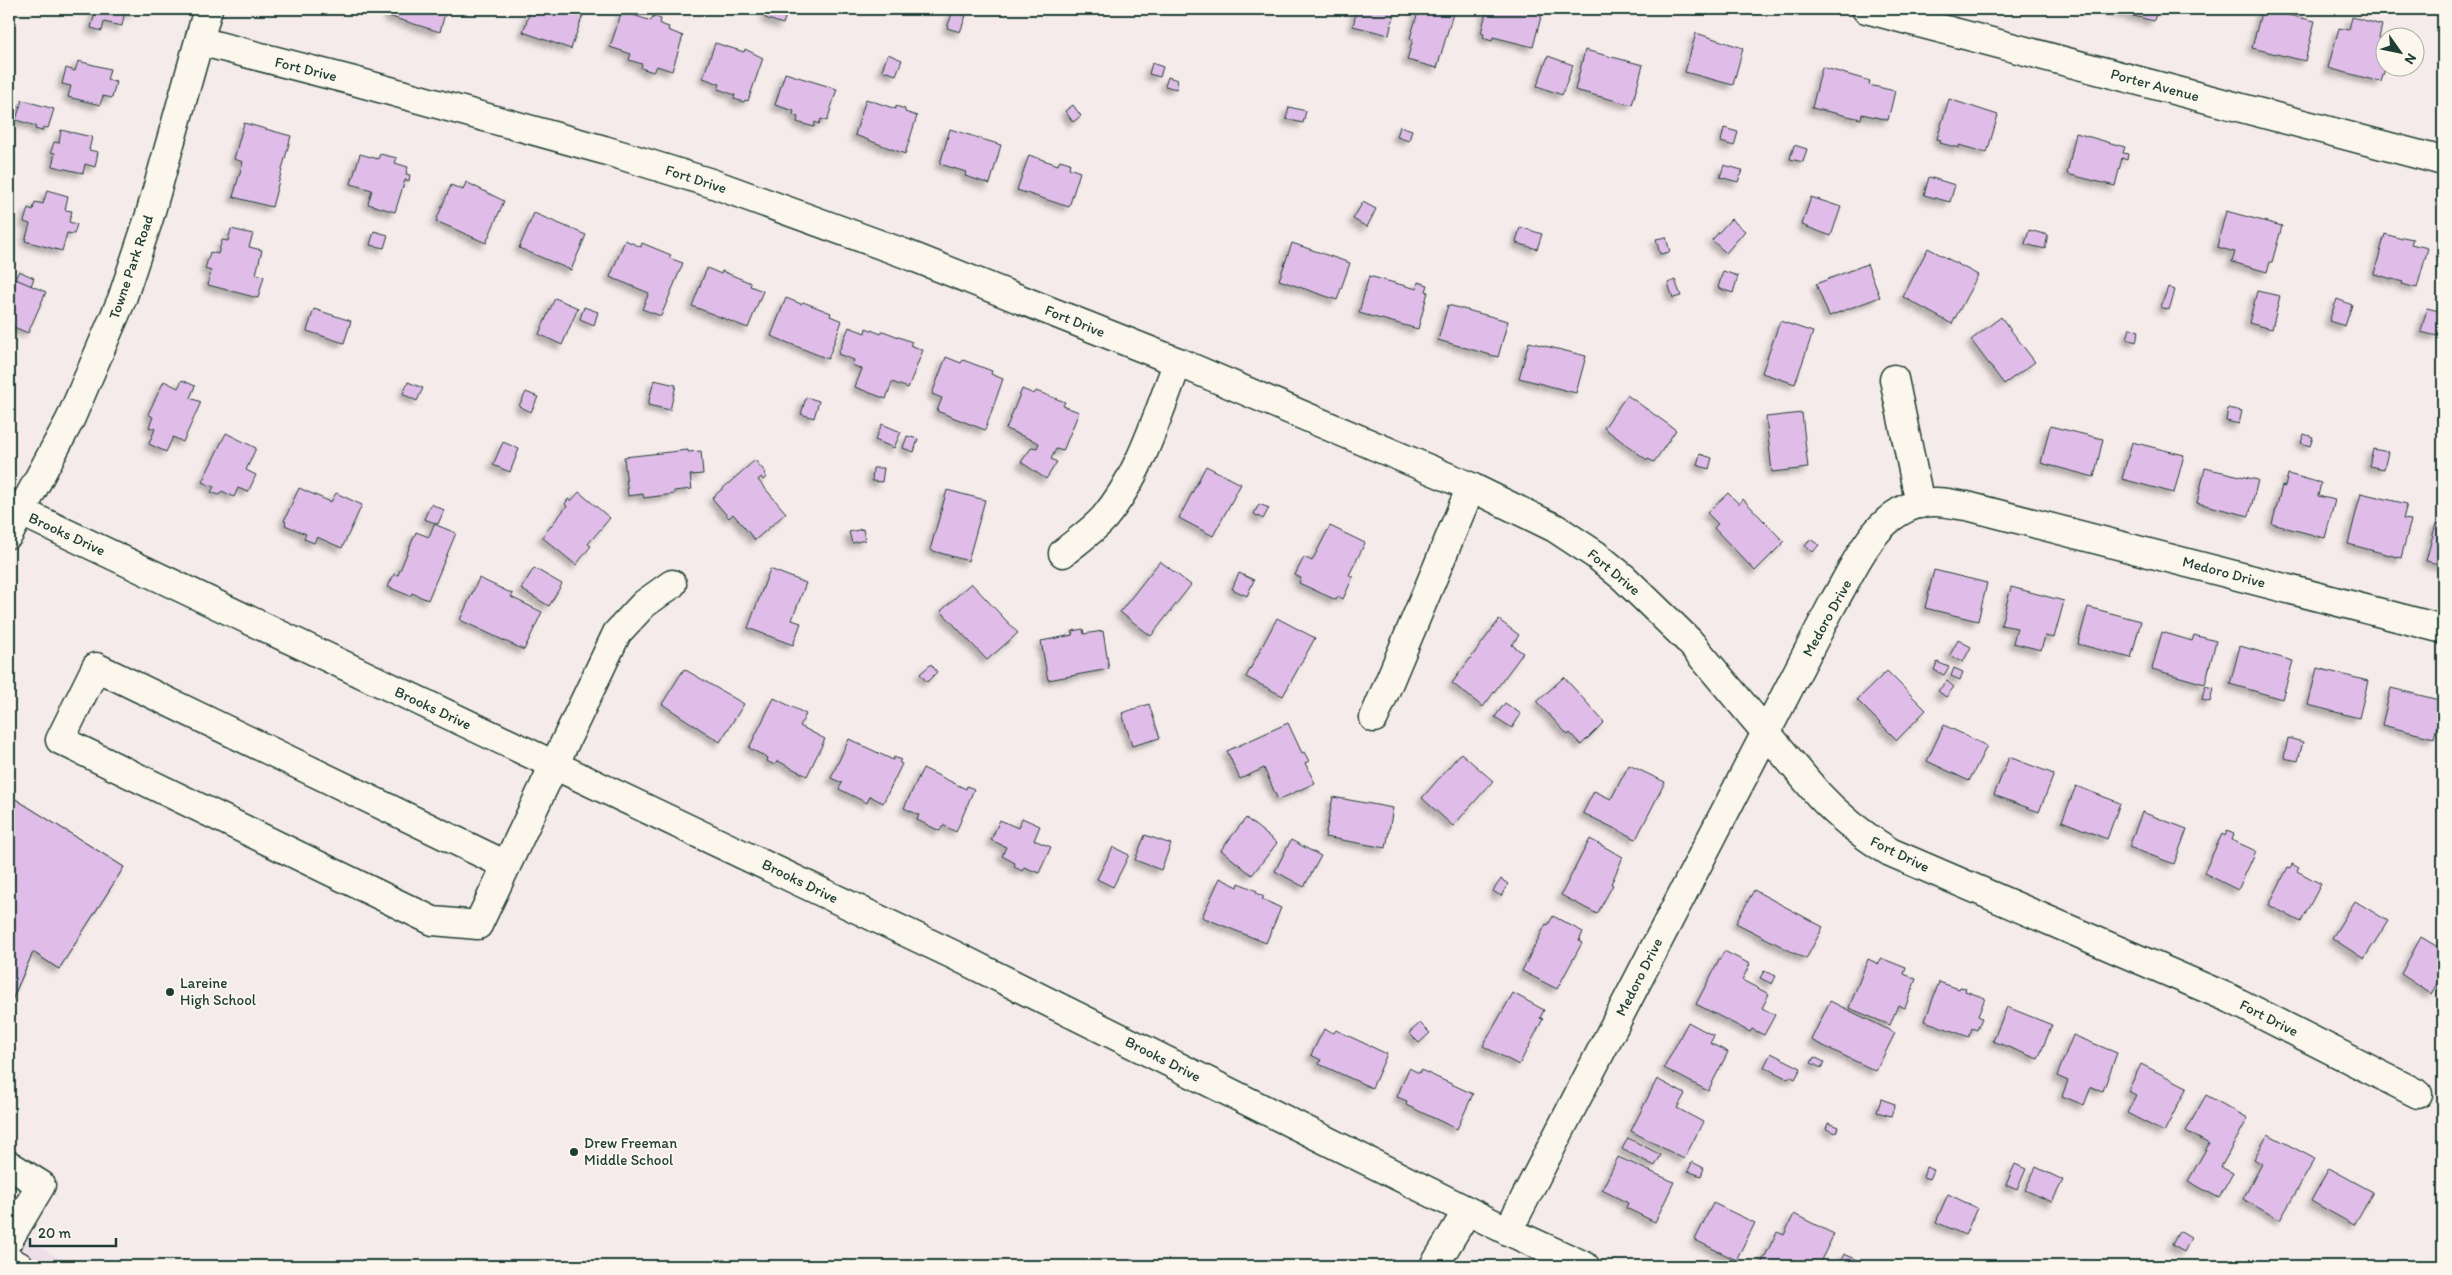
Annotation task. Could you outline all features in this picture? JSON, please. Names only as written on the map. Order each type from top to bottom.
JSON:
[{"type":"street","name":"Towne Park Road","points":[[12,518],[70,420],[122,299],[149,218],[208,9]]},
{"type":"street","name":"Porter Avenue","points":[[1866,9],[2443,160]]},
{"type":"street","name":"Fort Drive","points":[[199,42],[354,81],[604,150],[711,183],[906,254],[1178,362],[1471,488],[1555,528],[1596,555],[1624,578],[1689,641],[1765,734],[1838,816],[1859,833],[1890,852],[2231,999],[2418,1094]]},
{"type":"street","points":[[1063,553],[1102,520],[1125,490],[1149,436],[1178,362]]},
{"type":"street","points":[[1894,379],[1920,504]]},
{"type":"street","points":[[1374,718],[1471,488]]},
{"type":"street","name":"Medoro Drive","points":[[1508,1231],[1832,605],[1875,532],[1901,510],[1920,504],[1936,502],[1996,513],[2443,629]]},
{"type":"street","name":"Brooks Drive","points":[[12,518],[554,765],[945,951],[1467,1211],[1585,1266]]},
{"type":"street","points":[[506,865],[96,668],[60,740],[433,921],[478,925],[617,634],[644,604],[672,584]]},
{"type":"street","points":[[9,1165],[40,1185],[9,1239]]},
{"type":"street","points":[[1434,1266],[1467,1211]]},
{"type":"street","points":[[9,1261],[18,1266]]},
{"type":"shaded area","points":[[9,1228],[50,1253],[73,1266],[9,1266]]},
{"type":"building","points":[[96,9],[135,9],[134,13],[125,11],[122,26],[104,22],[102,31],[91,28]]},
{"type":"building","points":[[390,9],[446,9],[440,32],[388,16]]},
{"type":"building","points":[[531,9],[585,9],[571,49],[523,32]]},
{"type":"building","points":[[768,9],[788,9],[783,24],[765,18]]},
{"type":"building","points":[[1357,9],[1395,9],[1389,35],[1353,26]]},
{"type":"building","points":[[1419,9],[1454,10],[1437,68],[1407,60],[1413,39],[1410,38]]},
{"type":"building","points":[[1487,9],[1543,9],[1533,47],[1493,37],[1492,41],[1483,38],[1484,34],[1481,33]]},
{"type":"building","points":[[2105,9],[2157,9],[2154,21]]},
{"type":"building","points":[[2262,9],[2315,21],[2305,61],[2252,48]]},
{"type":"building","points":[[622,11],[651,21],[653,16],[661,19],[660,24],[669,27],[668,30],[683,36],[672,71],[657,66],[653,72],[641,68],[642,64],[629,60],[631,54],[610,47]]},
{"type":"building","points":[[953,11],[966,16],[960,32],[947,28]]},
{"type":"building","points":[[2352,17],[2382,25],[2381,28],[2374,28],[2374,78],[2382,78],[2381,82],[2328,68],[2339,28],[2349,30]]},
{"type":"building","points":[[1696,33],[1743,48],[1733,85],[1685,72]]},
{"type":"building","points":[[715,43],[744,52],[745,49],[763,58],[748,101],[745,100],[744,102],[734,99],[735,95],[718,89],[720,84],[703,78]]},
{"type":"building","points":[[1585,50],[1643,65],[1632,105],[1575,90]]},
{"type":"building","points":[[888,54],[902,60],[896,75],[882,70]]},
{"type":"building","points":[[1548,56],[1573,65],[1562,95],[1537,86]]},
{"type":"building","points":[[78,61],[110,69],[107,80],[116,82],[112,98],[103,96],[100,105],[68,97],[71,86],[62,84],[66,68],[75,71]]},
{"type":"building","points":[[1152,63],[1163,67],[1160,77],[1149,74]]},
{"type":"building","points":[[1822,67],[1870,81],[1869,85],[1895,91],[1888,120],[1862,114],[1861,119],[1812,108]]},
{"type":"building","points":[[785,73],[837,89],[827,121],[821,119],[819,124],[815,122],[814,127],[797,122],[798,117],[793,115],[794,111],[775,105]]},
{"type":"building","points":[[1168,77],[1178,80],[1176,89],[1165,86]]},
{"type":"building","points":[[866,99],[896,109],[896,106],[905,109],[905,112],[917,116],[905,154],[855,135]]},
{"type":"building","points":[[1949,99],[1998,115],[1987,153],[1959,145],[1959,148],[1940,143],[1941,140],[1937,139]]},
{"type":"building","points":[[22,100],[54,109],[48,128],[43,127],[42,131],[35,129],[36,126],[16,120]]},
{"type":"building","points":[[1073,105],[1081,116],[1073,122],[1065,111]]},
{"type":"building","points":[[1289,107],[1306,111],[1303,123],[1286,119]]},
{"type":"building","points":[[244,123],[291,136],[272,207],[233,197],[243,162],[234,159]]},
{"type":"building","points":[[1400,126],[1412,130],[1409,141],[1397,137]]},
{"type":"building","points":[[1724,128],[1738,132],[1734,146],[1721,142]]},
{"type":"building","points":[[950,129],[1001,145],[990,184],[965,176],[966,172],[940,164]]},
{"type":"building","points":[[61,130],[92,137],[89,150],[98,152],[95,167],[85,164],[83,173],[52,166],[55,153],[51,152],[54,142],[59,143]]},
{"type":"building","points":[[2076,133],[2125,147],[2123,153],[2128,154],[2127,160],[2122,158],[2115,186],[2067,174]]},
{"type":"building","points":[[1794,145],[1807,149],[1803,162],[1790,159]]},
{"type":"building","points":[[360,154],[378,159],[380,154],[397,158],[395,163],[408,167],[406,174],[410,175],[409,181],[405,180],[395,212],[368,204],[372,190],[351,184]]},
{"type":"building","points":[[1029,155],[1058,165],[1060,160],[1070,163],[1069,168],[1080,172],[1069,207],[1017,190]]},
{"type":"building","points":[[1724,165],[1742,170],[1738,182],[1720,177]]},
{"type":"building","points":[[1929,177],[1955,185],[1950,202],[1924,195]]},
{"type":"building","points":[[466,182],[504,201],[486,243],[436,221],[451,185],[463,190]]},
{"type":"building","points":[[47,190],[68,196],[65,210],[72,211],[69,222],[77,224],[74,234],[67,233],[62,251],[25,241],[30,224],[24,222],[28,208],[33,210],[35,202],[43,204]]},
{"type":"building","points":[[1811,197],[1841,207],[1831,236],[1802,225]]},
{"type":"building","points":[[1363,202],[1376,209],[1367,227],[1353,219]]},
{"type":"building","points":[[2226,211],[2282,226],[2272,262],[2270,262],[2267,272],[2232,262],[2235,252],[2217,247]]},
{"type":"building","points":[[534,213],[586,235],[571,270],[519,248]]},
{"type":"building","points":[[1731,219],[1745,231],[1726,253],[1712,240]]},
{"type":"building","points":[[1520,227],[1542,234],[1537,249],[1516,243]]},
{"type":"building","points":[[231,229],[253,234],[249,247],[262,250],[256,274],[264,276],[258,298],[208,285],[211,271],[205,269],[210,252],[218,254],[222,240],[228,241]]},
{"type":"building","points":[[2029,230],[2048,235],[2045,249],[2025,244]]},
{"type":"building","points":[[374,231],[388,235],[384,248],[370,245]]},
{"type":"building","points":[[2385,234],[2402,239],[2403,237],[2413,239],[2411,244],[2428,248],[2417,288],[2374,274]]},
{"type":"building","points":[[1666,237],[1670,252],[1660,254],[1656,239]]},
{"type":"building","points":[[625,240],[641,247],[642,243],[671,255],[669,258],[683,263],[661,316],[642,309],[649,293],[610,277]]},
{"type":"building","points":[[1292,243],[1350,263],[1337,300],[1279,280]]},
{"type":"building","points":[[1928,248],[1978,275],[1952,324],[1903,297]]},
{"type":"building","points":[[1867,264],[1880,297],[1829,316],[1816,284]]},
{"type":"building","points":[[707,268],[721,274],[722,271],[751,283],[750,286],[763,291],[748,328],[692,306]]},
{"type":"building","points":[[19,271],[34,278],[31,286],[15,279]]},
{"type":"building","points":[[1723,271],[1738,276],[1733,293],[1718,288]]},
{"type":"building","points":[[1369,276],[1417,289],[1418,282],[1428,285],[1426,291],[1428,292],[1418,329],[1359,313]]},
{"type":"building","points":[[11,277],[46,292],[28,333],[9,325],[11,315],[9,314],[9,282]]},
{"type":"building","points":[[1675,280],[1681,296],[1673,298],[1668,283]]},
{"type":"building","points":[[2168,287],[2175,290],[2169,310],[2161,307]]},
{"type":"building","points":[[2257,291],[2280,296],[2272,329],[2249,323]]},
{"type":"building","points":[[555,298],[578,308],[562,345],[539,334]]},
{"type":"building","points":[[786,298],[801,304],[803,302],[831,313],[830,316],[842,321],[828,359],[771,336]]},
{"type":"building","points":[[2337,299],[2352,305],[2345,326],[2329,321]]},
{"type":"building","points":[[1448,305],[1508,321],[1498,357],[1438,340]]},
{"type":"building","points":[[584,307],[598,312],[594,325],[580,319]]},
{"type":"building","points":[[2427,308],[2443,312],[2437,336],[2421,332]]},
{"type":"building","points":[[314,309],[351,321],[344,343],[307,331]]},
{"type":"building","points":[[2001,317],[2035,362],[2004,384],[1971,340]]},
{"type":"building","points":[[1780,321],[1813,332],[1795,384],[1762,373]]},
{"type":"building","points":[[849,327],[865,333],[866,328],[881,334],[883,331],[912,342],[910,345],[923,350],[908,388],[892,382],[886,399],[855,387],[862,369],[852,365],[854,360],[838,354]]},
{"type":"building","points":[[2130,328],[2139,331],[2136,342],[2127,339]]},
{"type":"building","points":[[1529,342],[1586,356],[1576,393],[1519,378]]},
{"type":"building","points":[[946,357],[961,363],[963,360],[992,371],[991,374],[1003,379],[985,430],[937,411],[942,398],[932,394]]},
{"type":"building","points":[[182,380],[195,386],[190,398],[201,402],[183,442],[173,437],[166,452],[149,444],[155,429],[149,427],[153,417],[148,414],[164,381],[178,388]]},
{"type":"building","points":[[654,380],[676,385],[670,410],[648,405]]},
{"type":"building","points":[[408,382],[423,388],[417,401],[403,394]]},
{"type":"building","points":[[1022,389],[1034,394],[1036,391],[1065,402],[1063,406],[1079,412],[1063,451],[1056,449],[1051,459],[1057,462],[1046,479],[1021,462],[1032,447],[1037,448],[1039,443],[1006,429]]},
{"type":"building","points":[[526,392],[538,397],[531,412],[519,406]]},
{"type":"building","points":[[1627,395],[1676,430],[1654,462],[1647,460],[1604,428]]},
{"type":"building","points":[[806,397],[819,401],[814,418],[801,414]]},
{"type":"building","points":[[2228,408],[2242,411],[2239,424],[2226,421]]},
{"type":"building","points":[[1802,413],[1808,468],[1772,472],[1766,417]]},
{"type":"building","points":[[882,424],[901,432],[894,448],[875,440]]},
{"type":"building","points":[[2050,426],[2103,439],[2094,477],[2041,463]]},
{"type":"building","points":[[226,433],[256,448],[246,470],[256,475],[248,492],[238,488],[234,497],[222,491],[219,495],[211,492],[214,487],[202,482]]},
{"type":"building","points":[[2304,434],[2313,437],[2310,446],[2301,443]]},
{"type":"building","points":[[907,436],[918,439],[914,452],[903,448]]},
{"type":"building","points":[[503,442],[519,449],[510,472],[493,465]]},
{"type":"building","points":[[2132,442],[2184,455],[2174,493],[2122,479]]},
{"type":"building","points":[[2373,449],[2388,452],[2384,469],[2369,466]]},
{"type":"building","points":[[688,450],[688,452],[701,451],[703,474],[690,475],[692,489],[674,491],[674,494],[644,498],[643,494],[628,496],[624,457]]},
{"type":"building","points":[[1700,454],[1712,458],[1709,469],[1697,465]]},
{"type":"building","points":[[755,460],[767,477],[763,480],[761,477],[758,480],[786,513],[755,540],[733,514],[729,518],[712,498]]},
{"type":"building","points":[[1206,466],[1241,484],[1213,536],[1179,518]]},
{"type":"building","points":[[873,468],[884,468],[882,482],[872,481]]},
{"type":"building","points":[[2205,468],[2258,480],[2249,516],[2197,503]]},
{"type":"building","points":[[2288,474],[2321,483],[2318,496],[2335,500],[2325,538],[2272,524],[2282,486],[2285,487]]},
{"type":"building","points":[[299,488],[331,502],[336,493],[362,505],[342,548],[317,537],[314,543],[304,539],[306,534],[285,525],[286,522],[284,521]]},
{"type":"building","points":[[947,490],[985,500],[968,561],[930,550]]},
{"type":"building","points":[[579,492],[610,518],[588,544],[591,546],[576,565],[542,537],[567,506],[565,504],[568,499],[571,501]]},
{"type":"building","points":[[1728,493],[1739,504],[1743,499],[1784,542],[1755,571],[1714,528],[1718,524],[1707,513]]},
{"type":"building","points":[[2361,493],[2407,504],[2403,519],[2411,520],[2401,558],[2348,544]]},
{"type":"building","points":[[431,504],[444,510],[438,524],[424,519]]},
{"type":"building","points":[[1259,504],[1269,508],[1263,519],[1254,514]]},
{"type":"building","points":[[2436,523],[2443,525],[2443,565],[2426,561]]},
{"type":"building","points":[[434,524],[456,533],[428,600],[412,593],[410,596],[388,587],[394,574],[398,575],[416,532],[429,537]]},
{"type":"building","points":[[1330,526],[1365,543],[1349,575],[1353,577],[1343,599],[1338,596],[1336,600],[1299,583],[1301,578],[1295,575],[1304,557],[1312,561]]},
{"type":"building","points":[[863,529],[865,540],[852,543],[849,532]]},
{"type":"building","points":[[1810,539],[1819,545],[1813,552],[1805,546]]},
{"type":"building","points":[[1160,561],[1191,585],[1151,636],[1120,612]]},
{"type":"building","points":[[534,568],[562,584],[549,606],[521,589]]},
{"type":"building","points":[[770,569],[806,583],[792,620],[801,623],[793,645],[748,628]]},
{"type":"building","points":[[1934,570],[1987,583],[1978,621],[1925,608]]},
{"type":"building","points":[[1239,573],[1254,580],[1247,596],[1232,589]]},
{"type":"building","points":[[479,578],[513,594],[511,597],[542,612],[524,650],[460,620]]},
{"type":"building","points":[[971,583],[1018,633],[987,660],[941,611]]},
{"type":"building","points":[[2011,587],[2064,601],[2054,638],[2045,636],[2041,650],[2013,643],[2017,628],[2001,625]]},
{"type":"building","points":[[2088,607],[2141,621],[2131,658],[2078,644]]},
{"type":"building","points":[[1277,618],[1315,638],[1283,696],[1246,677]]},
{"type":"building","points":[[1499,620],[1519,635],[1512,645],[1523,653],[1483,707],[1452,683]]},
{"type":"building","points":[[1083,629],[1084,634],[1103,631],[1109,669],[1048,680],[1041,641],[1073,635],[1072,631]]},
{"type":"building","points":[[2162,632],[2192,641],[2194,635],[2216,641],[2205,684],[2152,669]]},
{"type":"building","points":[[1958,640],[1971,647],[1963,662],[1950,655]]},
{"type":"building","points":[[2240,646],[2293,661],[2282,699],[2230,684]]},
{"type":"building","points":[[1937,662],[1949,667],[1944,675],[1934,670]]},
{"type":"building","points":[[931,664],[937,672],[927,682],[920,674]]},
{"type":"building","points":[[1954,668],[1963,672],[1960,680],[1951,676]]},
{"type":"building","points":[[2317,668],[2368,681],[2359,718],[2308,705]]},
{"type":"building","points":[[684,669],[744,704],[720,742],[662,704]]},
{"type":"building","points":[[1887,671],[1926,710],[1897,740],[1857,700]]},
{"type":"building","points":[[1564,677],[1604,722],[1581,745],[1570,733],[1568,735],[1537,702]]},
{"type":"building","points":[[1947,681],[1954,687],[1946,697],[1938,691]]},
{"type":"building","points":[[2205,686],[2213,688],[2210,702],[2202,700]]},
{"type":"building","points":[[2391,688],[2443,701],[2434,738],[2382,725]]},
{"type":"building","points":[[774,698],[806,714],[800,726],[825,739],[807,776],[778,761],[774,765],[767,761],[768,758],[749,748]]},
{"type":"building","points":[[1505,703],[1521,714],[1512,728],[1495,717]]},
{"type":"building","points":[[1149,704],[1160,738],[1132,746],[1122,713]]},
{"type":"building","points":[[1288,723],[1302,753],[1304,752],[1309,761],[1305,763],[1315,783],[1278,800],[1264,768],[1240,779],[1227,751]]},
{"type":"building","points":[[1944,725],[1987,746],[1969,781],[1927,761]]},
{"type":"building","points":[[2288,738],[2303,742],[2298,761],[2284,758]]},
{"type":"building","points":[[849,739],[893,760],[894,757],[901,760],[899,762],[902,764],[883,803],[870,796],[867,803],[839,789],[842,783],[831,778]]},
{"type":"building","points":[[1461,753],[1493,781],[1453,826],[1422,798]]},
{"type":"building","points":[[2009,757],[2054,774],[2039,812],[1994,795]]},
{"type":"building","points":[[1629,765],[1665,782],[1636,839],[1583,813],[1594,791],[1611,799]]},
{"type":"building","points":[[923,768],[966,789],[967,786],[974,789],[956,832],[943,825],[940,831],[917,820],[919,815],[904,808]]},
{"type":"building","points":[[2076,786],[2120,803],[2107,839],[2062,821]]},
{"type":"building","points":[[9,795],[124,867],[59,969],[33,952],[9,1007]]},
{"type":"building","points":[[9,795],[124,867],[59,969],[33,952],[9,1007]]},
{"type":"building","points":[[1333,797],[1393,808],[1386,848],[1325,837]]},
{"type":"building","points":[[2142,812],[2187,829],[2174,864],[2129,847]]},
{"type":"building","points":[[1022,818],[1040,826],[1034,840],[1051,847],[1039,873],[1024,867],[1022,871],[1014,867],[1015,863],[1002,856],[1006,847],[991,840],[1000,820],[1018,828]]},
{"type":"building","points":[[1246,818],[1277,843],[1252,875],[1221,850]]},
{"type":"building","points":[[2227,831],[2234,834],[2232,840],[2256,851],[2238,890],[2204,873],[2222,834],[2225,836]]},
{"type":"building","points":[[1145,835],[1171,844],[1161,870],[1135,860]]},
{"type":"building","points":[[1590,839],[1623,857],[1611,884],[1613,885],[1597,914],[1561,895]]},
{"type":"building","points":[[1291,840],[1321,856],[1304,887],[1275,871]]},
{"type":"building","points":[[1113,847],[1129,855],[1113,887],[1097,879]]},
{"type":"building","points":[[2292,864],[2299,868],[2297,871],[2321,884],[2301,922],[2269,905],[2288,867],[2290,868]]},
{"type":"building","points":[[1220,878],[1238,887],[1239,883],[1257,891],[1256,893],[1264,897],[1262,899],[1281,908],[1266,943],[1202,917]]},
{"type":"building","points":[[1501,879],[1508,884],[1501,896],[1493,891]]},
{"type":"building","points":[[1754,890],[1823,927],[1806,959],[1736,923]]},
{"type":"building","points":[[2355,901],[2388,921],[2364,959],[2332,938]]},
{"type":"building","points":[[1553,916],[1583,932],[1579,941],[1582,943],[1557,989],[1522,971],[1546,924],[1548,925]]},
{"type":"building","points":[[2421,937],[2443,950],[2443,973],[2431,994],[2401,974]]},
{"type":"building","points":[[1724,951],[1750,964],[1742,980],[1769,994],[1762,1008],[1775,1015],[1764,1035],[1752,1029],[1750,1032],[1696,1004]]},
{"type":"building","points":[[1881,958],[1906,968],[1904,974],[1916,979],[1905,1008],[1898,1005],[1890,1025],[1849,1008],[1868,959],[1879,964]]},
{"type":"building","points":[[1764,971],[1776,976],[1772,984],[1760,978]]},
{"type":"building","points":[[1939,982],[1959,989],[1960,987],[1966,988],[1965,991],[1985,998],[1978,1016],[1982,1018],[1977,1030],[1972,1028],[1969,1037],[1925,1021]]},
{"type":"building","points":[[1513,993],[1544,1010],[1540,1018],[1543,1019],[1519,1065],[1483,1046]]},
{"type":"building","points":[[1830,1001],[1895,1033],[1876,1071],[1811,1040]]},
{"type":"building","points":[[2007,1007],[2052,1025],[2038,1059],[1993,1041]]},
{"type":"building","points":[[1688,1022],[1714,1036],[1710,1043],[1728,1052],[1708,1091],[1664,1068]]},
{"type":"building","points":[[1420,1023],[1430,1033],[1419,1043],[1409,1033]]},
{"type":"building","points":[[1324,1029],[1334,1033],[1336,1030],[1387,1054],[1372,1088],[1319,1064],[1321,1060],[1311,1055]]},
{"type":"building","points":[[2073,1035],[2117,1053],[2103,1091],[2091,1087],[2084,1105],[2062,1096],[2068,1081],[2057,1076]]},
{"type":"building","points":[[1771,1053],[1801,1068],[1795,1079],[1790,1076],[1788,1079],[1764,1067]]},
{"type":"building","points":[[1814,1057],[1824,1062],[1821,1068],[1811,1063]]},
{"type":"building","points":[[2141,1064],[2187,1087],[2164,1132],[2127,1113],[2136,1095],[2128,1091]]},
{"type":"building","points":[[1409,1068],[1419,1073],[1421,1070],[1473,1094],[1457,1129],[1406,1105],[1407,1101],[1397,1097]]},
{"type":"building","points":[[1657,1079],[1685,1094],[1677,1108],[1703,1122],[1684,1159],[1631,1131]]},
{"type":"building","points":[[2206,1095],[2248,1118],[2221,1167],[2233,1173],[2219,1198],[2188,1181],[2209,1144],[2186,1131]]},
{"type":"building","points":[[1881,1099],[1895,1104],[1891,1116],[1877,1112]]},
{"type":"building","points":[[1828,1123],[1838,1127],[1836,1133],[1826,1129]]},
{"type":"building","points":[[2268,1134],[2315,1159],[2280,1220],[2243,1199],[2262,1164],[2254,1159]]},
{"type":"building","points":[[1628,1138],[1661,1155],[1655,1166],[1622,1149]]},
{"type":"building","points":[[1618,1157],[1674,1182],[1655,1222],[1626,1208],[1628,1203],[1602,1190]]},
{"type":"building","points":[[1692,1162],[1704,1168],[1701,1176],[1688,1171]]},
{"type":"building","points":[[2015,1164],[2026,1169],[2017,1190],[2006,1185]]},
{"type":"building","points":[[1926,1167],[1934,1170],[1930,1179],[1923,1177]]},
{"type":"building","points":[[2036,1167],[2063,1180],[2052,1202],[2025,1190]]},
{"type":"building","points":[[2329,1168],[2373,1192],[2354,1225],[2311,1201]]},
{"type":"building","points":[[1948,1194],[1977,1208],[1965,1235],[1936,1222]]},
{"type":"building","points":[[1713,1203],[1755,1223],[1736,1260],[1695,1240]]},
{"type":"building","points":[[1794,1214],[1834,1234],[1818,1266],[1760,1266],[1777,1232],[1784,1235]]},
{"type":"building","points":[[2179,1231],[2191,1238],[2184,1252],[2172,1245]]},
{"type":"building","points":[[1844,1254],[1872,1266],[1838,1266]]},
{"type":"place","name":"Lareine High School","points":[[170,992]]},
{"type":"place","name":"Drew Freeman Middle School","points":[[574,1152]]}]
